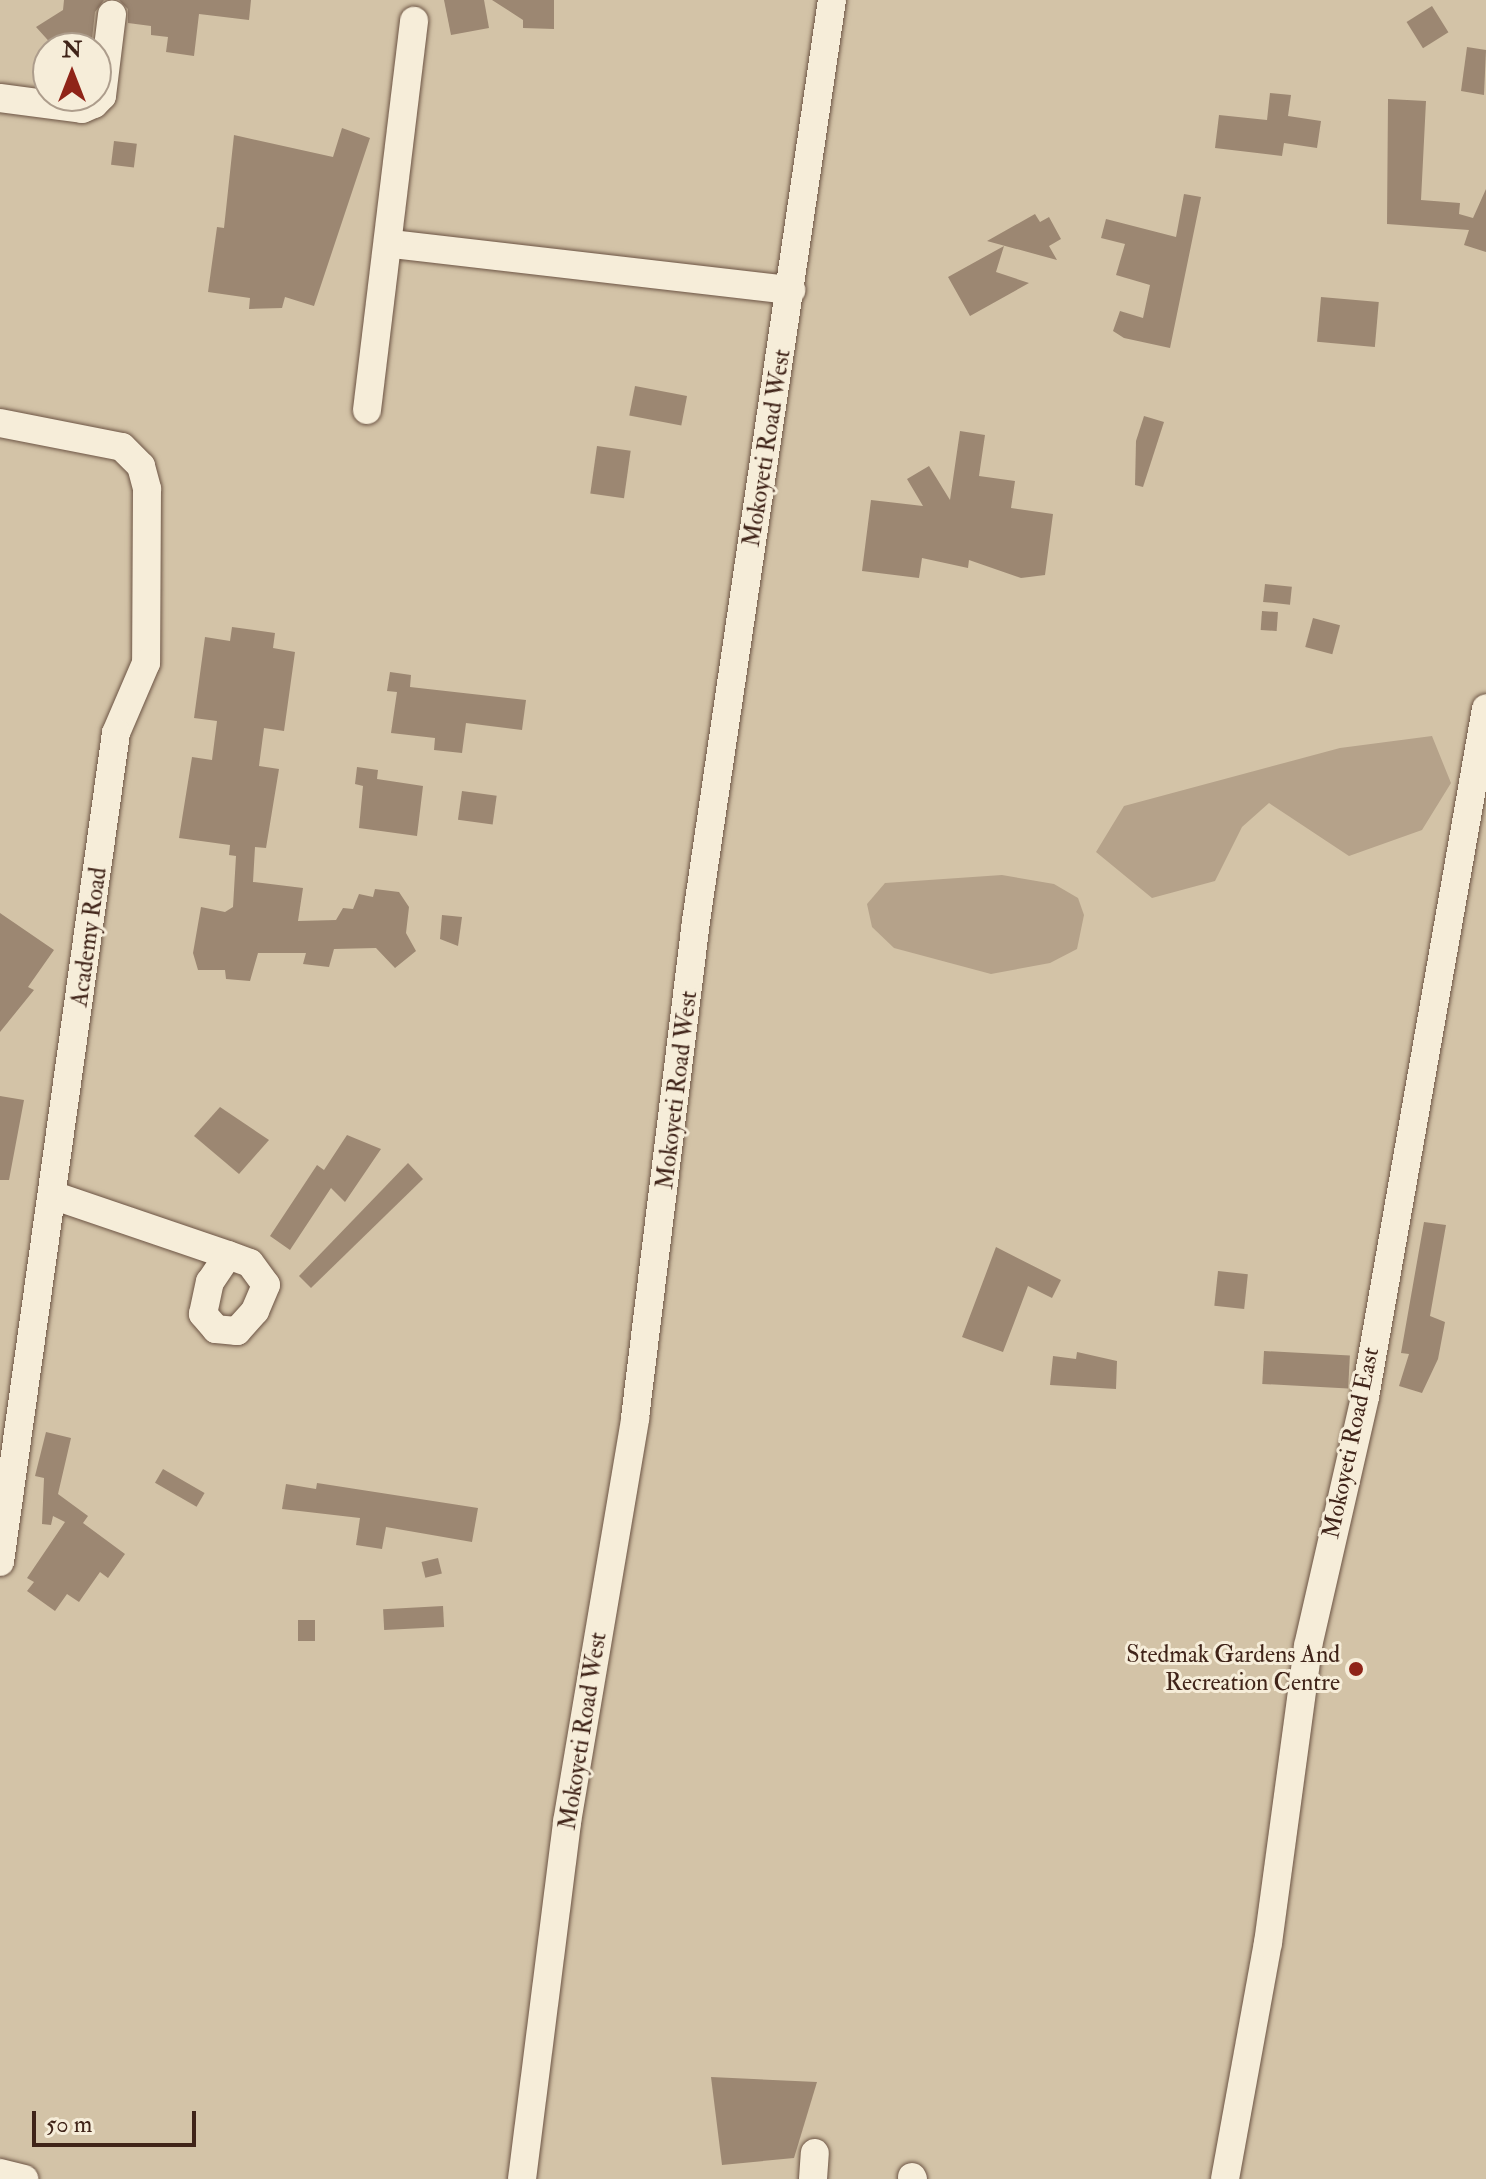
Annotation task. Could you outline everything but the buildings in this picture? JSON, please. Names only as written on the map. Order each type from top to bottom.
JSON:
[{"type":"street","name":"Mokoyeti Road West","points":[[522,2179],[567,1822],[635,1418],[696,921],[832,0]]},
{"type":"street","points":[[0,98],[82,109],[94,104],[102,96],[112,15]]},
{"type":"street","points":[[367,410],[392,244],[414,21]]},
{"type":"street","points":[[392,244],[791,290]]},
{"type":"street","name":"Academy Road","points":[[0,423],[122,447],[141,466],[147,489],[146,663],[116,733],[0,1562]]},
{"type":"street","name":"Mokoyeti Road East","points":[[1225,2179],[1268,1943],[1308,1646],[1365,1397],[1486,709]]},
{"type":"street","points":[[52,1195],[228,1255]]},
{"type":"street","points":[[0,2173],[24,2179]]},
{"type":"shaded area","points":[[0,0],[1486,0],[1486,2179],[0,2179]]},
{"type":"shaded area","points":[[1432,736],[1451,783],[1422,830],[1349,856],[1269,803],[1242,827],[1215,881],[1152,898],[1096,852],[1124,806],[1340,748]]},
{"type":"shaded area","points":[[1002,875],[1054,884],[1078,898],[1084,915],[1077,949],[1050,963],[991,974],[894,948],[872,927],[867,904],[885,883]]},
{"type":"place","name":"Stedmak Gardens And Recreation Centre","points":[[1356,1669]]}]
